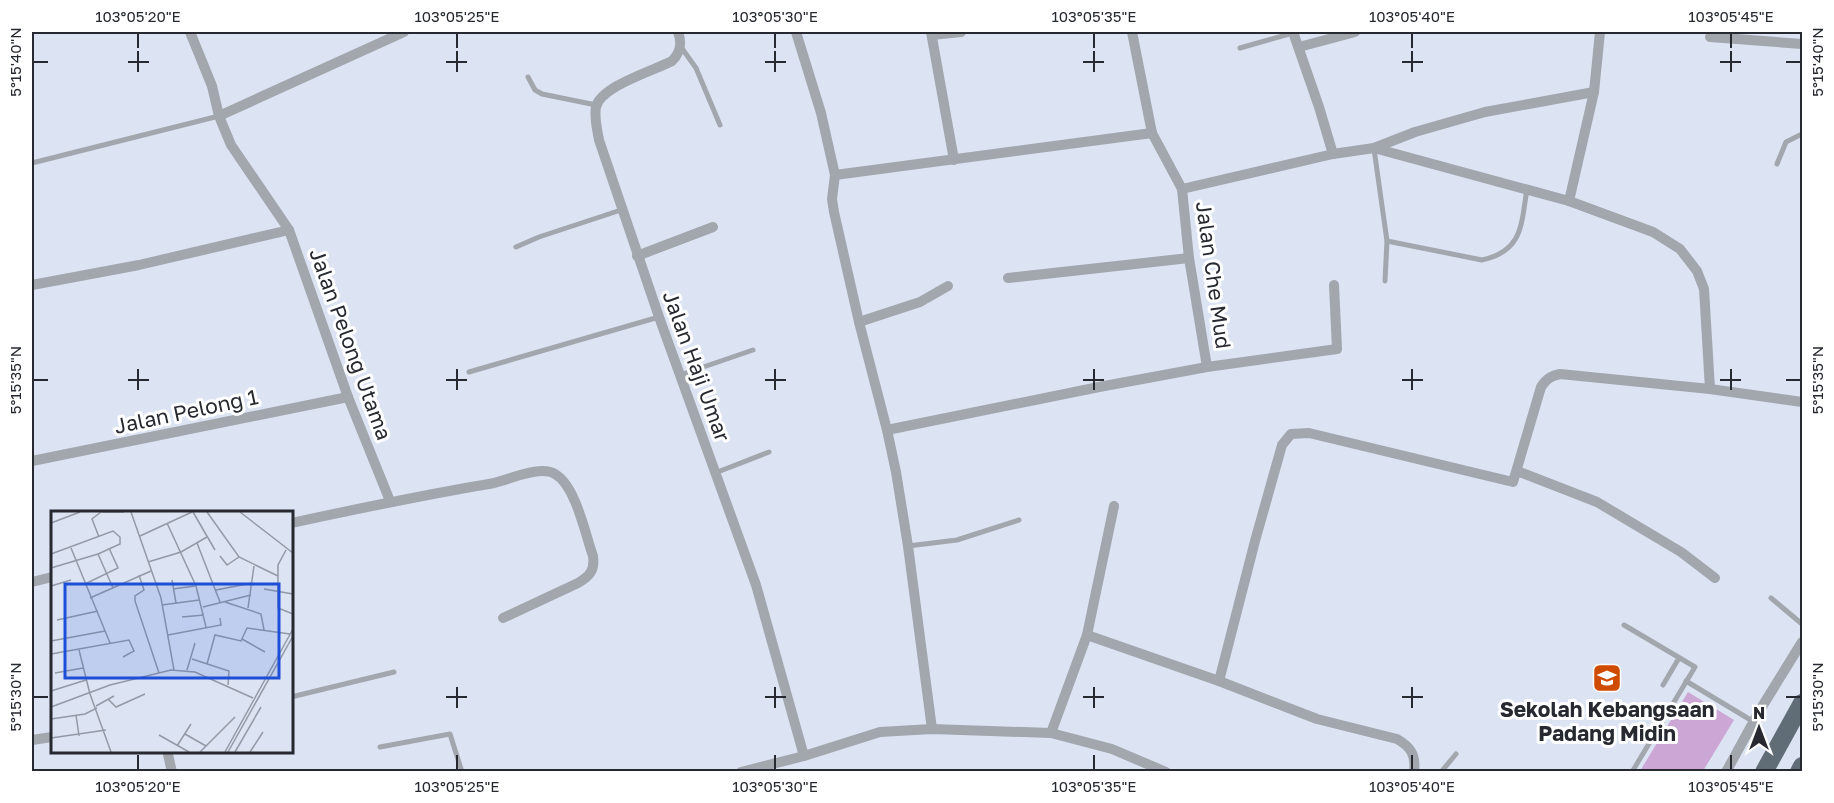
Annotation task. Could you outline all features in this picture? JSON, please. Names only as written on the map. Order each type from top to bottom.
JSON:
[{"type":"highway","points":[[1764,771],[1803,703]]},
{"type":"highway","points":[[1799,771],[1803,766]]},
{"type":"street","name":"Jalan Pelong Utama","points":[[190,32],[212,86],[219,116],[231,145],[289,230],[348,397],[390,501]]},
{"type":"street","points":[[219,116],[404,32]]},
{"type":"street","points":[[596,105],[603,94],[616,86],[672,61],[678,54],[680,46],[678,32]]},
{"type":"street","points":[[796,32],[821,113],[835,175],[832,199],[834,212],[887,430],[908,546],[932,729]]},
{"type":"street","points":[[954,160],[931,33],[961,32]]},
{"type":"street","points":[[1132,32],[1152,133],[1182,189],[1333,154],[1374,148],[1415,132],[1485,112],[1594,92]]},
{"type":"street","points":[[1294,32],[1333,154]]},
{"type":"street","points":[[1299,47],[1355,32]]},
{"type":"street","points":[[1569,201],[1594,92],[1600,32]]},
{"type":"street","points":[[1710,37],[1803,44]]},
{"type":"street","name":"Jalan Haji Umar","points":[[596,105],[598,140],[637,256],[756,585],[804,756]]},
{"type":"street","points":[[835,175],[1152,133]]},
{"type":"street","points":[[1374,148],[1569,201],[1653,232],[1680,249],[1697,271],[1704,289],[1710,389]]},
{"type":"street","name":"Jalan Che Mud","points":[[1182,189],[1207,367]]},
{"type":"street","points":[[637,256],[713,227]]},
{"type":"street","points":[[32,285],[139,265],[289,230]]},
{"type":"street","points":[[1008,278],[1190,258]]},
{"type":"street","points":[[887,430],[1207,367],[1337,349],[1334,285]]},
{"type":"street","points":[[859,322],[920,302],[948,286]]},
{"type":"street","points":[[1219,681],[1279,456],[1286,438],[1291,434],[1309,433],[1513,482],[1541,387],[1545,380],[1554,375],[1710,389],[1803,402]]},
{"type":"street","name":"Jalan Pelong 1","points":[[32,461],[348,397]]},
{"type":"street","points":[[292,523],[390,501],[501,482],[543,471],[554,473],[571,491],[593,556],[592,571],[587,578],[578,583],[503,618]]},
{"type":"street","points":[[1517,471],[1597,502],[1681,552],[1715,578]]},
{"type":"street","points":[[1052,733],[1087,635],[1114,506]]},
{"type":"street","points":[[32,582],[51,577]]},
{"type":"street","points":[[1087,635],[1219,681],[1317,719],[1396,739],[1406,744],[1414,752],[1414,771]]},
{"type":"street","points":[[1726,771],[1803,642]]},
{"type":"street","points":[[741,771],[804,756],[880,732],[932,729],[1052,733],[1112,749],[1166,771]]},
{"type":"street","points":[[32,740],[51,737]]},
{"type":"street","points":[[167,752],[172,771]]},
{"type":"lane","points":[[1240,48],[1294,32]]},
{"type":"lane","points":[[680,46],[696,68],[720,125]]},
{"type":"lane","points":[[528,77],[536,90],[542,94],[596,105]]},
{"type":"lane","points":[[32,163],[219,116]]},
{"type":"lane","points":[[1778,164],[1786,142],[1803,134]]},
{"type":"lane","points":[[1374,148],[1387,241],[1385,281]]},
{"type":"lane","points":[[1387,241],[1482,260],[1494,257],[1506,251],[1518,236],[1527,189]]},
{"type":"lane","points":[[516,247],[621,210]]},
{"type":"lane","points":[[469,372],[659,317]]},
{"type":"lane","points":[[680,375],[753,350]]},
{"type":"lane","points":[[716,473],[769,452]]},
{"type":"lane","points":[[908,546],[957,540],[1019,520]]},
{"type":"lane","points":[[1771,598],[1803,624]]},
{"type":"lane","points":[[1624,625],[1695,667],[1632,771]]},
{"type":"lane","points":[[1663,685],[1679,658]]},
{"type":"lane","points":[[292,697],[394,672]]},
{"type":"lane","points":[[1686,681],[1754,722]]},
{"type":"lane","points":[[380,747],[450,734],[462,771]]},
{"type":"lane","points":[[1441,771],[1456,754]]},
{"type":"shaded area","points":[[1688,692],[1734,720],[1703,771],[1640,771]]},
{"type":"place","name":"Sekolah Kebangsaan Padang Midin","points":[[1607,678]]}]
